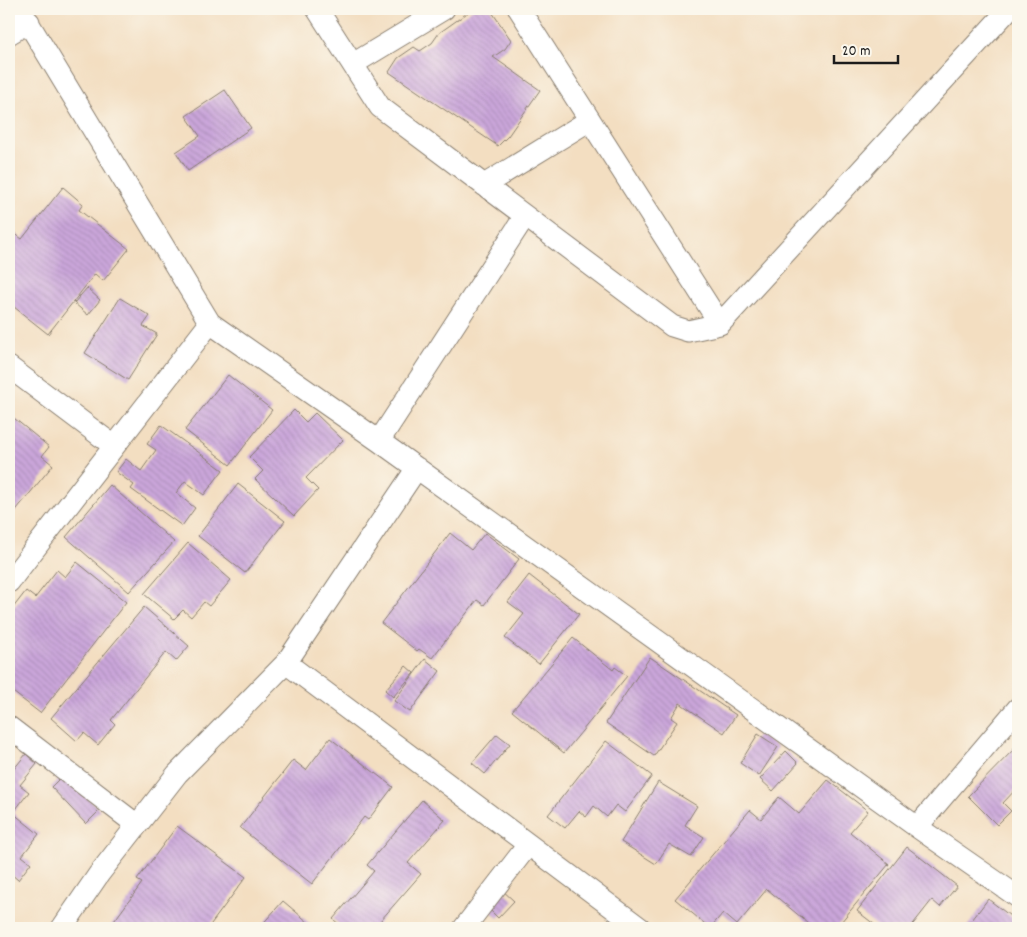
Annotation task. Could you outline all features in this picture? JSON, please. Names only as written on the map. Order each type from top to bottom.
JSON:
[{"type":"street","points":[[318,9],[380,106],[672,326],[688,331],[720,324],[1009,9]]},
{"type":"street","points":[[353,64],[444,9]]},
{"type":"street","points":[[519,9],[720,324]]},
{"type":"street","points":[[9,34],[24,15],[210,324],[379,441],[1018,897]]},
{"type":"street","points":[[484,185],[590,120]]},
{"type":"street","points":[[379,441],[525,216]]},
{"type":"street","points":[[9,582],[210,324]]},
{"type":"street","points":[[9,367],[114,446]]},
{"type":"street","points":[[62,928],[99,874],[177,774],[286,663],[417,468]]},
{"type":"street","points":[[286,663],[640,928]]},
{"type":"street","points":[[918,827],[1018,708]]},
{"type":"street","points":[[9,727],[137,825]]},
{"type":"street","points":[[464,928],[528,845]]},
{"type":"building","points":[[473,9],[490,9],[511,40],[505,49],[493,57],[540,90],[508,136],[498,146],[389,72],[398,58],[414,47],[420,51],[432,43],[439,33]]},
{"type":"building","points":[[225,90],[251,128],[188,171],[176,152],[200,136],[186,116]]},
{"type":"building","points":[[63,187],[83,204],[79,210],[129,249],[103,281],[95,274],[48,334],[9,303],[9,229],[22,239]]},
{"type":"building","points":[[87,288],[100,300],[88,315],[74,303]]},
{"type":"building","points":[[120,298],[150,316],[143,326],[157,334],[128,380],[85,353]]},
{"type":"building","points":[[228,375],[272,410],[230,465],[185,430]]},
{"type":"building","points":[[294,410],[306,422],[315,413],[343,440],[306,478],[318,490],[294,516],[255,479],[263,471],[249,457]]},
{"type":"building","points":[[9,414],[49,447],[42,456],[53,465],[12,515],[9,512]]},
{"type":"building","points":[[161,425],[223,470],[204,495],[185,481],[176,493],[195,508],[182,526],[131,489],[134,485],[116,472],[126,459],[141,471],[156,450],[147,444]]},
{"type":"building","points":[[238,484],[285,521],[245,573],[198,536]]},
{"type":"building","points":[[110,485],[174,542],[129,592],[66,537]]},
{"type":"building","points":[[450,533],[471,550],[485,533],[519,559],[484,605],[477,600],[432,658],[419,649],[417,651],[381,623]]},
{"type":"building","points":[[188,543],[231,580],[209,606],[204,602],[191,617],[183,610],[174,619],[144,594]]},
{"type":"building","points":[[77,562],[126,602],[40,713],[9,689],[9,642],[12,638],[9,635],[9,613],[26,591],[35,598],[57,570],[65,577]]},
{"type":"building","points":[[529,575],[579,614],[539,664],[505,638],[524,614],[508,602]]},
{"type":"building","points":[[144,607],[189,646],[176,661],[166,652],[111,720],[115,724],[98,745],[84,733],[77,741],[51,718]]},
{"type":"building","points":[[573,638],[613,670],[615,667],[627,676],[564,753],[512,711]]},
{"type":"building","points":[[650,657],[736,715],[724,733],[680,703],[671,718],[677,722],[654,756],[606,723]]},
{"type":"building","points":[[425,659],[440,671],[410,712],[394,701]]},
{"type":"building","points":[[406,666],[414,673],[393,697],[385,690]]},
{"type":"building","points":[[497,734],[510,744],[485,774],[472,763]]},
{"type":"building","points":[[758,734],[778,747],[759,776],[740,763]]},
{"type":"building","points":[[330,738],[393,787],[368,820],[364,817],[312,884],[240,828],[293,760],[306,770]]},
{"type":"building","points":[[606,741],[652,776],[625,812],[616,805],[607,817],[594,806],[586,817],[579,811],[565,828],[548,815]]},
{"type":"building","points":[[1018,745],[1018,787],[1003,803],[1011,811],[997,825],[968,796]]},
{"type":"building","points":[[786,751],[798,763],[773,791],[760,779]]},
{"type":"building","points":[[26,754],[37,764],[20,785],[29,792],[13,813],[39,834],[22,856],[31,863],[18,880],[10,873],[9,875],[9,775]]},
{"type":"building","points":[[64,774],[100,810],[86,824],[51,787]]},
{"type":"building","points":[[828,780],[868,811],[850,832],[889,864],[836,928],[814,928],[767,889],[737,925],[723,913],[710,928],[675,899],[750,810],[761,819],[779,797],[799,814]]},
{"type":"building","points":[[658,782],[697,806],[685,825],[704,837],[691,857],[669,844],[656,864],[621,842]]},
{"type":"building","points":[[422,800],[445,820],[408,863],[421,874],[374,928],[343,928],[333,919],[374,871],[367,865]]},
{"type":"building","points":[[177,826],[246,877],[208,928],[109,928],[142,883],[137,880]]},
{"type":"building","points":[[907,847],[957,886],[940,907],[932,900],[910,928],[879,928],[857,911]]},
{"type":"building","points":[[501,889],[514,901],[498,918],[485,905]]},
{"type":"building","points":[[988,899],[1018,922],[1018,928],[966,928]]},
{"type":"building","points":[[283,901],[315,928],[259,928]]}]
